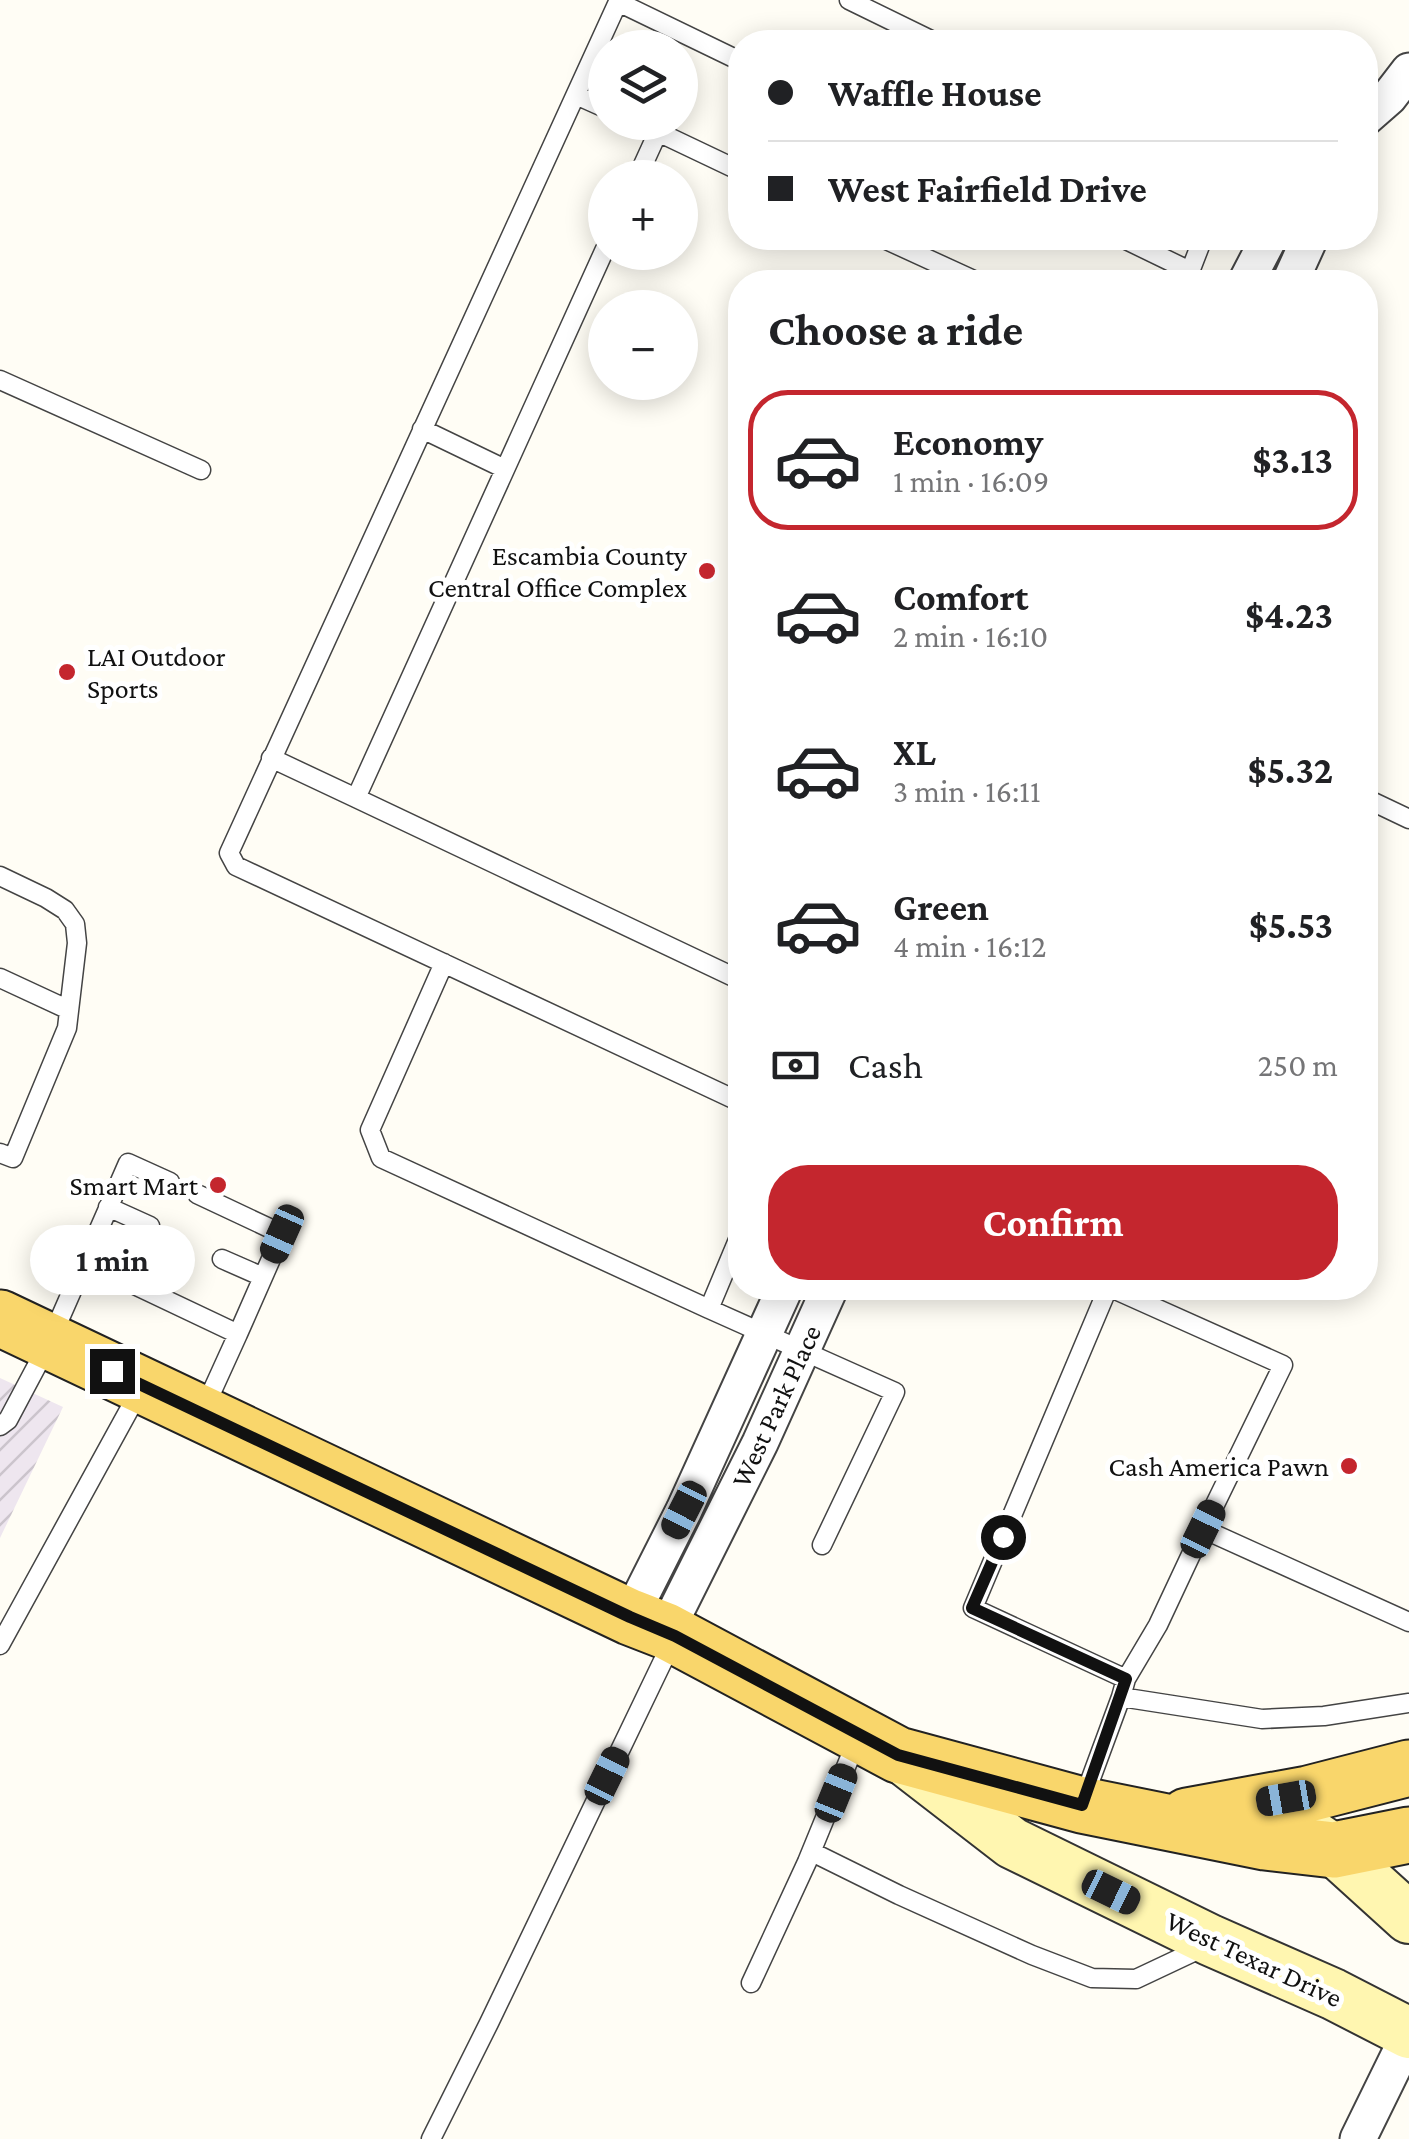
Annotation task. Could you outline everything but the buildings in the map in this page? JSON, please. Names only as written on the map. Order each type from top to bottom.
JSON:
[{"type":"main road","points":[[0,1318],[657,1628],[878,1745],[1082,1805],[1265,1842],[1334,1850],[1409,1835]]},
{"type":"main road","name":"West Texar Drive","points":[[878,1745],[1012,1844],[1214,1942],[1333,1994],[1409,2034]]},
{"type":"main road","points":[[1160,1821],[1308,1794],[1409,1768]]},
{"type":"main road","points":[[1264,1802],[1334,1850],[1409,1918]]},
{"type":"street","points":[[1378,107],[1409,71]]},
{"type":"street","name":"West Park Place","points":[[657,1628],[684,1510],[780,1300]]},
{"type":"street","name":"West Park Place","points":[[657,1628],[760,1443],[825,1300]]},
{"type":"street","points":[[1358,2139],[1409,2034]]},
{"type":"lane","points":[[849,0],[911,30]]},
{"type":"lane","points":[[728,55],[619,1],[229,852],[236,866],[728,1096]]},
{"type":"lane","points":[[576,95],[588,100]]},
{"type":"lane","points":[[675,140],[728,165]]},
{"type":"lane","points":[[908,250],[952,270]]},
{"type":"lane","points":[[1142,250],[1176,270]]},
{"type":"lane","points":[[356,798],[595,270]]},
{"type":"lane","points":[[0,380],[200,470]]},
{"type":"lane","points":[[422,429],[505,469]]},
{"type":"lane","points":[[272,758],[728,974]]},
{"type":"lane","points":[[1378,804],[1409,819]]},
{"type":"lane","points":[[0,876],[65,910],[75,924],[77,943],[67,1028],[12,1158],[0,1152]]},
{"type":"lane","points":[[444,964],[370,1130],[381,1158],[895,1392],[822,1546]]},
{"type":"lane","points":[[0,978],[69,1010]]},
{"type":"lane","points":[[0,1426],[8,1420],[50,1342],[128,1163],[170,1182]]},
{"type":"lane","points":[[197,1194],[282,1234],[202,1414]]},
{"type":"lane","points":[[108,1207],[150,1226]]},
{"type":"lane","points":[[222,1259],[263,1277]]},
{"type":"lane","points":[[84,1261],[238,1334]]},
{"type":"lane","points":[[709,1309],[728,1264]]},
{"type":"lane","points":[[1104,1300],[972,1608],[1124,1688],[1262,1720],[1324,1716],[1409,1703]]},
{"type":"lane","points":[[1082,1805],[1124,1688],[1283,1365],[1136,1300]]},
{"type":"lane","points":[[0,1645],[142,1386]]},
{"type":"lane","points":[[1203,1529],[1409,1622]]},
{"type":"lane","points":[[431,2139],[657,1628]]},
{"type":"lane","points":[[751,1983],[812,1852],[878,1745]]},
{"type":"lane","points":[[812,1852],[1032,1956],[1092,1978],[1136,1980],[1214,1942]]},
{"type":"shaded area","points":[[0,1378],[63,1407],[0,1538]]},
{"type":"place","name":"Escambia County Central Office Complex","points":[[707,571]]},
{"type":"place","name":"LAI Outdoor Sports","points":[[67,672]]},
{"type":"place","name":"Smart Mart","points":[[218,1185]]},
{"type":"place","name":"Cash America Pawn","points":[[1349,1466]]},
{"type":"route","points":[[112,1371],[675,1636],[898,1755],[1082,1805],[1126,1679],[972,1608],[1003,1537]]}]
